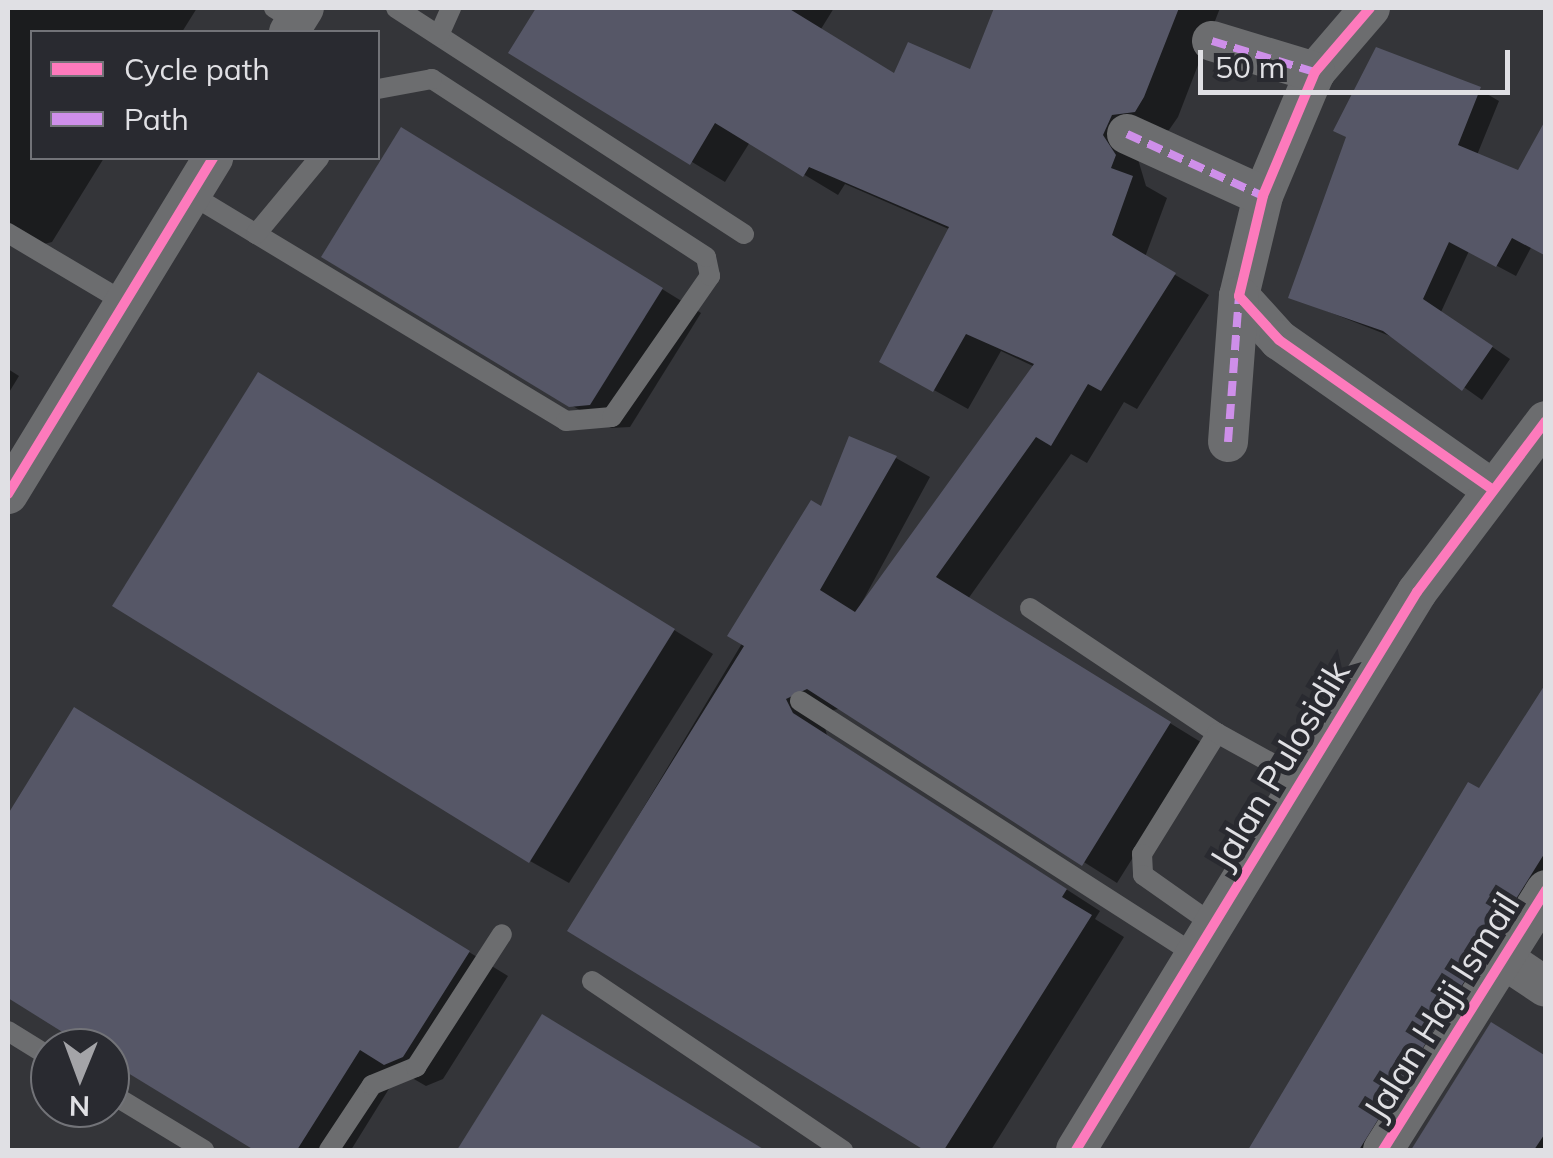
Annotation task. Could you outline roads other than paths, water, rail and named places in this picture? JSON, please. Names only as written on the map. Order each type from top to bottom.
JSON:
[{"type":"street","points":[[1228,442],[1239,296],[1263,196],[1315,72],[1370,8]]},
{"type":"street","points":[[1212,41],[1315,72]]},
{"type":"street","points":[[1127,134],[1263,196]]},
{"type":"street","points":[[8,494],[211,160]]},
{"type":"street","points":[[1239,296],[1279,340],[1490,488]]},
{"type":"street","name":"Jalan Pulosidik","points":[[1076,1150],[1302,780],[1490,488],[1546,421]]},
{"type":"street","name":"Jalan Haji Ismail","points":[[1382,1150],[1546,890]]},
{"type":"street","points":[[1504,959],[1546,987]]},
{"type":"lane","points":[[396,8],[744,234]]},
{"type":"lane","points":[[439,35],[452,8]]},
{"type":"lane","points":[[190,194],[566,420],[598,424],[626,405],[710,276],[706,257],[432,80],[380,89]]},
{"type":"lane","points":[[256,234],[317,160]]},
{"type":"lane","points":[[8,233],[124,302]]},
{"type":"lane","points":[[1030,608],[1217,733],[1302,780]]},
{"type":"lane","points":[[800,701],[1204,940]]},
{"type":"lane","points":[[1204,940],[1143,875],[1142,854],[1217,733]]},
{"type":"lane","points":[[329,1150],[372,1085],[416,1067],[502,934]]},
{"type":"lane","points":[[592,981],[843,1150]]},
{"type":"lane","points":[[8,1031],[30,1045]]},
{"type":"lane","points":[[130,1105],[204,1150]]}]
